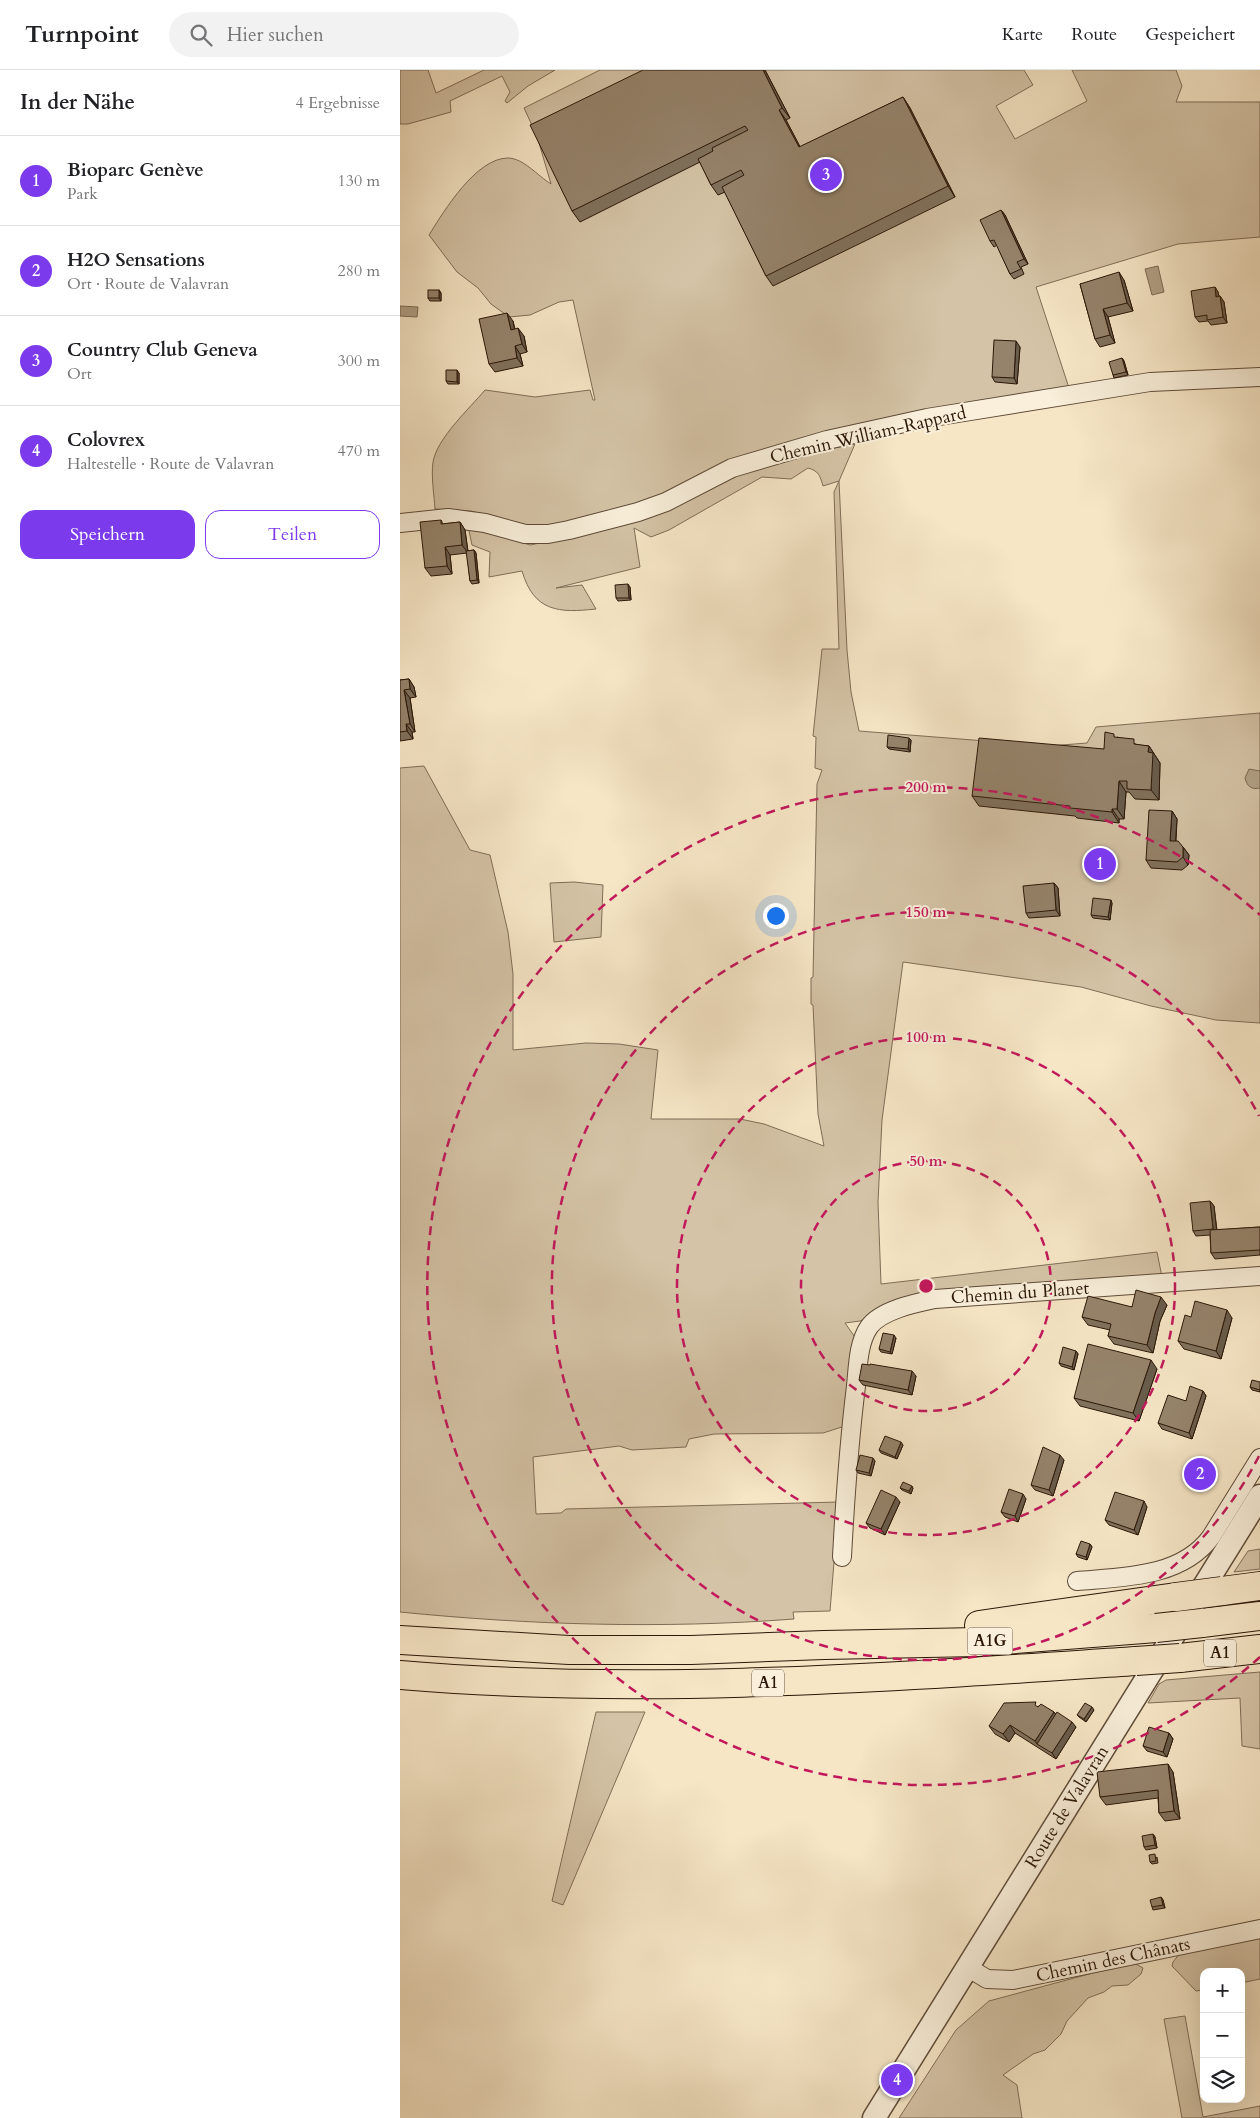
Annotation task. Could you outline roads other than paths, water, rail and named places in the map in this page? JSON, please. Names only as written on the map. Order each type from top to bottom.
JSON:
[{"type":"highway","name":"A1","points":[[400,1640],[577,1650],[691,1650],[824,1644],[1260,1586]]},
{"type":"highway","name":"A1G","points":[[824,1644],[978,1642],[1156,1628],[1260,1616]]},
{"type":"highway","name":"A1","points":[[400,1675],[549,1684],[719,1684],[818,1681],[1136,1661],[1260,1649]]},
{"type":"street","name":"Chemin William-Rappard","points":[[400,523],[448,518],[485,524],[525,534],[548,534],[638,512],[666,502],[732,468],[827,440],[927,418],[1150,382],[1260,377]]},
{"type":"street","name":"Chemin du Planet","points":[[842,1557],[850,1436],[860,1351],[866,1334],[875,1322],[900,1307],[935,1299],[1260,1276]]},
{"type":"street","points":[[1077,1581],[1141,1575],[1168,1567],[1192,1556],[1211,1537],[1260,1458]]},
{"type":"street","name":"Route de Valavran","points":[[874,2118],[1260,1496]]},
{"type":"street","name":"Chemin des Chânats","points":[[967,1967],[993,1980],[1013,1980],[1260,1929]]},
{"type":"place","name":"Country Club Geneva","points":[[826,175]]},
{"type":"place","name":"Bioparc Genève","points":[[1100,864]]},
{"type":"place","name":"H2O Sensations","points":[[1200,1474]]},
{"type":"place","name":"Colovrex","points":[[897,2080]]}]
